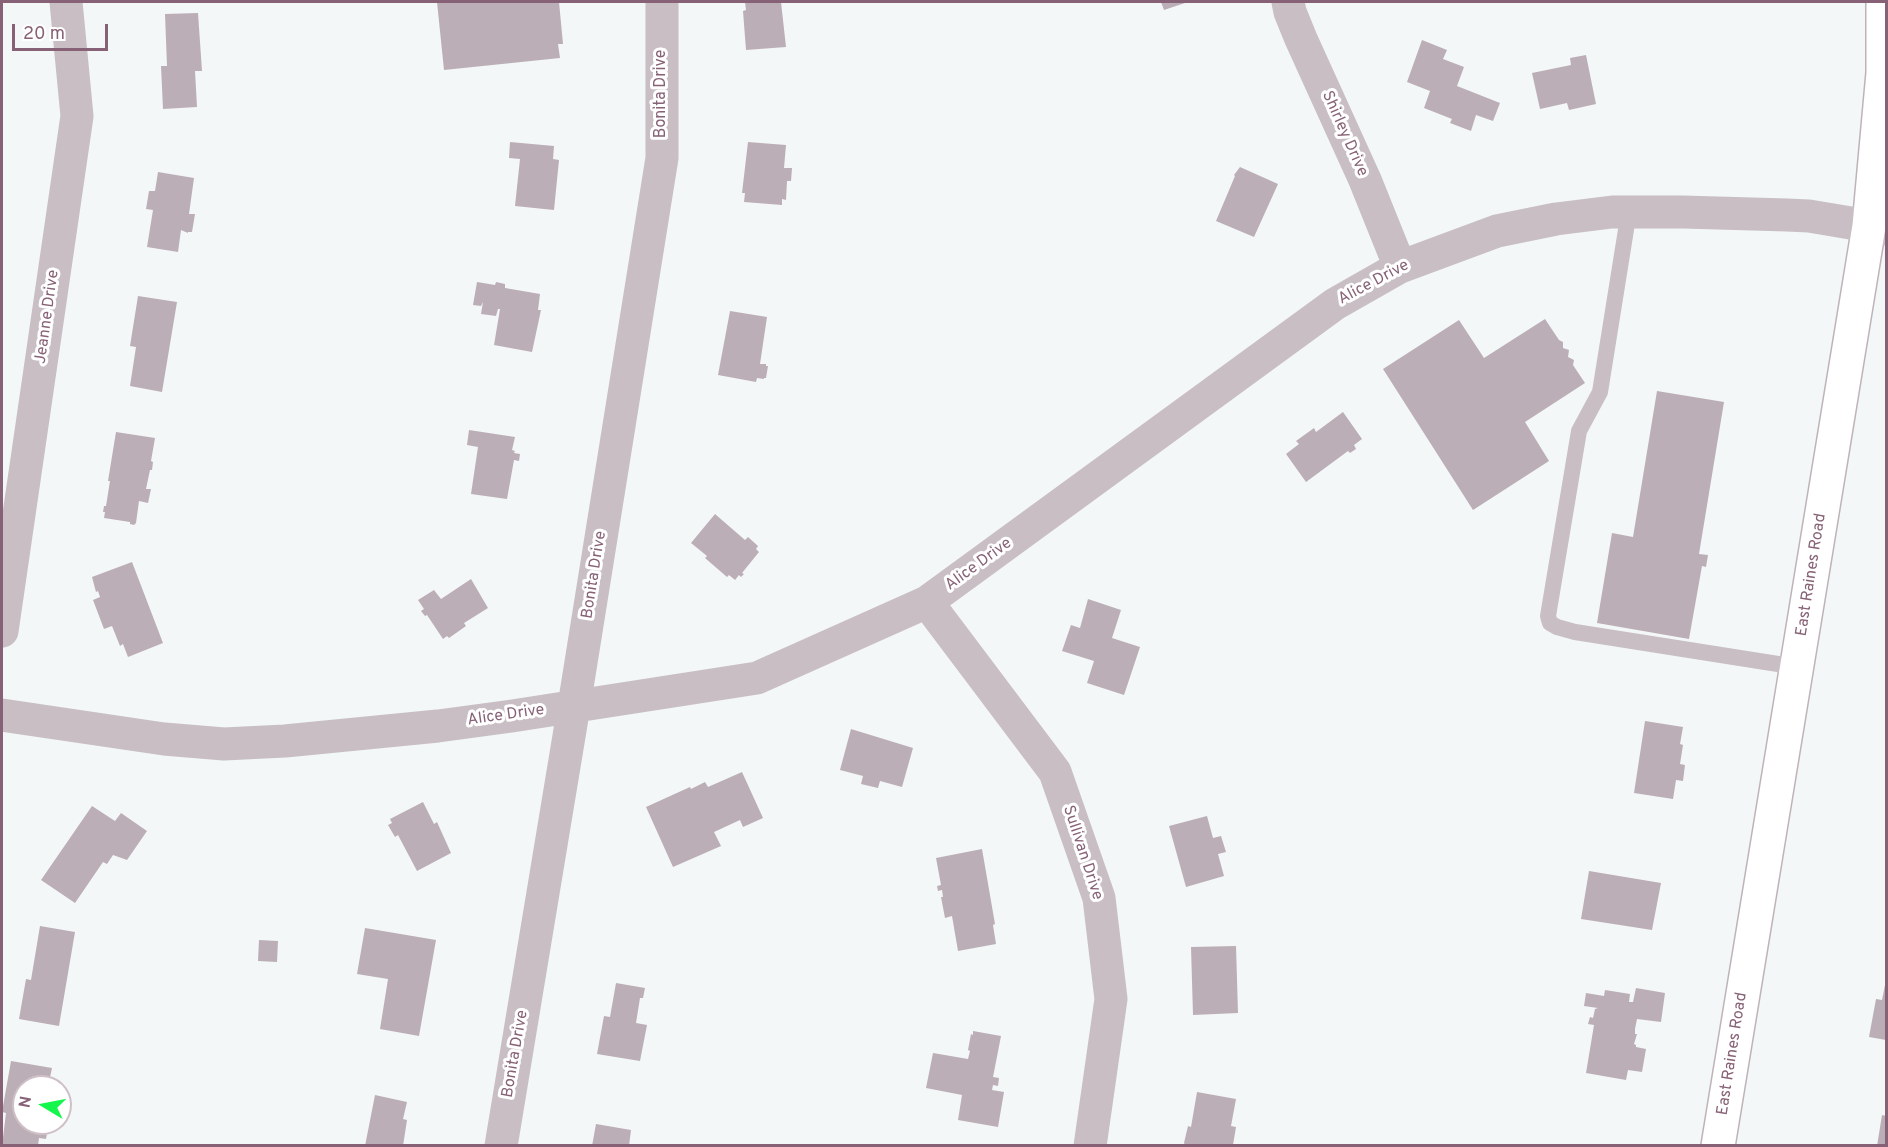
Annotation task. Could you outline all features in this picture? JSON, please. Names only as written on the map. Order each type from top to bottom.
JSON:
[{"type":"main road","name":"East Raines Road","points":[[1718,1146],[1797,668],[1878,228],[1883,2]]},
{"type":"street","name":"Jeanne Drive","points":[[2,631],[77,116],[66,2]]},
{"type":"street","name":"Bonita Drive","points":[[501,1146],[662,158],[662,2]]},
{"type":"street","name":"Shirley Drive","points":[[1288,2],[1301,39],[1365,180],[1400,267]]},
{"type":"street","name":"Alice Drive","points":[[2,715],[164,740],[224,744],[285,741],[415,728],[757,678],[927,602],[1335,304],[1400,267],[1497,231],[1556,219],[1629,211],[1787,215],[1878,228]]},
{"type":"street","name":"Sullivan Drive","points":[[927,602],[1055,772],[1099,897],[1111,999],[1090,1146]]},
{"type":"lane","points":[[1629,211],[1600,392],[1579,431],[1548,616],[1550,623],[1575,632],[1797,668]]},
{"type":"building","points":[[437,2],[559,2],[563,44],[558,44],[560,58],[444,70]]},
{"type":"building","points":[[745,2],[781,2],[786,47],[746,50],[743,11],[746,10]]},
{"type":"building","points":[[1161,2],[1188,2],[1164,10]]},
{"type":"building","points":[[198,13],[202,71],[195,71],[197,107],[163,109],[161,66],[167,66],[165,14]]},
{"type":"building","points":[[1422,40],[1447,50],[1443,59],[1464,67],[1457,86],[1500,103],[1493,121],[1476,115],[1471,131],[1450,123],[1452,119],[1424,108],[1430,91],[1407,82]]},
{"type":"building","points":[[1586,55],[1596,104],[1569,110],[1567,103],[1540,109],[1532,73],[1571,65],[1570,58]]},
{"type":"building","points":[[510,142],[554,146],[553,159],[559,160],[554,210],[515,206],[520,159],[509,158]]},
{"type":"building","points":[[748,142],[786,145],[784,168],[792,168],[791,181],[787,181],[786,200],[782,199],[782,205],[744,202],[745,193],[742,193]]},
{"type":"building","points":[[1240,167],[1278,184],[1254,237],[1216,221],[1234,175]]},
{"type":"building","points":[[158,172],[194,178],[189,214],[195,214],[192,232],[181,230],[178,252],[147,247],[153,210],[146,209],[149,191],[155,191]]},
{"type":"building","points":[[477,282],[495,285],[496,282],[505,284],[505,288],[540,294],[538,310],[541,310],[532,352],[494,345],[500,309],[496,316],[481,314],[483,302],[481,306],[473,305]]},
{"type":"building","points":[[138,296],[177,302],[162,392],[130,386],[136,347],[130,346]]},
{"type":"building","points":[[730,311],[767,317],[760,364],[768,366],[766,378],[757,378],[756,382],[718,375]]},
{"type":"building","points":[[1545,319],[1559,340],[1563,342],[1563,348],[1569,350],[1568,357],[1574,360],[1573,365],[1585,383],[1525,422],[1549,461],[1473,510],[1383,369],[1459,320],[1484,358]]},
{"type":"building","points":[[1657,391],[1724,402],[1699,554],[1708,555],[1706,567],[1702,566],[1689,639],[1597,623],[1612,533],[1633,537]]},
{"type":"building","points":[[1343,412],[1362,439],[1354,445],[1356,449],[1350,453],[1348,451],[1306,482],[1286,454],[1299,444],[1296,441],[1314,428],[1316,432]]},
{"type":"building","points":[[469,430],[515,437],[512,450],[520,454],[519,461],[514,460],[507,499],[471,494],[478,447],[467,445]]},
{"type":"building","points":[[116,432],[155,438],[151,461],[153,462],[152,470],[150,470],[146,489],[151,489],[148,503],[139,501],[134,525],[130,522],[104,518],[105,512],[103,512],[106,506]]},
{"type":"building","points":[[715,514],[745,540],[748,537],[758,546],[756,549],[759,552],[742,573],[744,574],[741,577],[739,575],[735,580],[729,575],[727,577],[691,543]]},
{"type":"building","points":[[132,562],[163,643],[128,657],[123,644],[120,646],[112,626],[104,629],[93,600],[100,597],[98,591],[96,592],[92,577]]},
{"type":"building","points":[[471,579],[488,608],[464,623],[466,626],[449,638],[447,636],[443,639],[427,615],[425,616],[421,611],[424,609],[418,600],[434,590],[441,599]]},
{"type":"building","points":[[1088,599],[1121,610],[1112,638],[1140,647],[1124,695],[1087,683],[1094,661],[1062,651],[1071,625],[1080,628]]},
{"type":"building","points":[[1645,721],[1683,727],[1680,764],[1685,765],[1683,781],[1676,780],[1673,799],[1634,793]]},
{"type":"building","points":[[851,729],[913,748],[902,787],[880,781],[878,788],[861,784],[863,776],[840,770]]},
{"type":"building","points":[[742,772],[763,818],[743,827],[740,820],[714,832],[721,846],[673,867],[646,807],[690,787],[691,789],[705,782],[708,787]]},
{"type":"building","points":[[423,802],[434,824],[437,822],[451,853],[417,871],[398,835],[395,837],[388,825],[392,823],[390,819]]},
{"type":"building","points":[[92,806],[115,821],[121,813],[147,831],[127,860],[113,855],[107,864],[103,862],[75,903],[41,880]]},
{"type":"building","points":[[1207,816],[1213,838],[1221,836],[1226,852],[1218,854],[1224,876],[1186,887],[1169,826]]},
{"type":"building","points":[[982,849],[995,924],[993,925],[996,944],[958,951],[952,916],[945,918],[942,890],[938,891],[937,886],[941,885],[936,858]]},
{"type":"building","points":[[1589,871],[1661,883],[1652,930],[1581,919]]},
{"type":"building","points":[[40,926],[75,932],[59,1026],[19,1019],[26,979],[31,980]]},
{"type":"building","points":[[365,928],[436,940],[419,1036],[380,1029],[388,979],[357,974]]},
{"type":"building","points":[[259,940],[278,941],[277,962],[258,961]]},
{"type":"building","points":[[1236,946],[1238,1013],[1193,1015],[1191,947]]},
{"type":"building","points":[[616,983],[645,988],[643,998],[640,998],[636,1023],[647,1025],[640,1061],[597,1054],[604,1016],[610,1017]]},
{"type":"building","points":[[1885,985],[1886,1040],[1869,1037],[1876,999],[1882,1000]]},
{"type":"building","points":[[1636,988],[1665,993],[1661,1022],[1637,1019],[1634,1044],[1636,1047],[1646,1049],[1642,1072],[1628,1070],[1626,1080],[1586,1073],[1594,1025],[1588,1024],[1590,1017],[1593,1018],[1595,1009],[1598,1008],[1584,1006],[1586,993],[1604,996],[1605,990],[1630,994],[1629,1002],[1633,1002]]},
{"type":"building","points":[[973,1031],[1001,1036],[993,1077],[999,1078],[998,1086],[993,1085],[992,1090],[1004,1092],[998,1127],[958,1120],[962,1095],[926,1088],[933,1053],[968,1059]]},
{"type":"building","points":[[11,1061],[52,1068],[51,1075],[12,1075],[12,1135],[47,1135],[46,1139],[39,1138],[38,1146],[2,1146],[6,1113],[2,1112]]},
{"type":"building","points":[[1197,1092],[1236,1099],[1231,1126],[1236,1127],[1233,1145],[1186,1146],[1184,1143],[1188,1126],[1191,1127]]},
{"type":"building","points":[[375,1095],[407,1102],[403,1119],[407,1120],[403,1146],[365,1146]]},
{"type":"building","points":[[1882,1115],[1886,1116],[1886,1146],[1877,1146]]},
{"type":"building","points":[[596,1124],[631,1130],[629,1146],[592,1146]]}]
